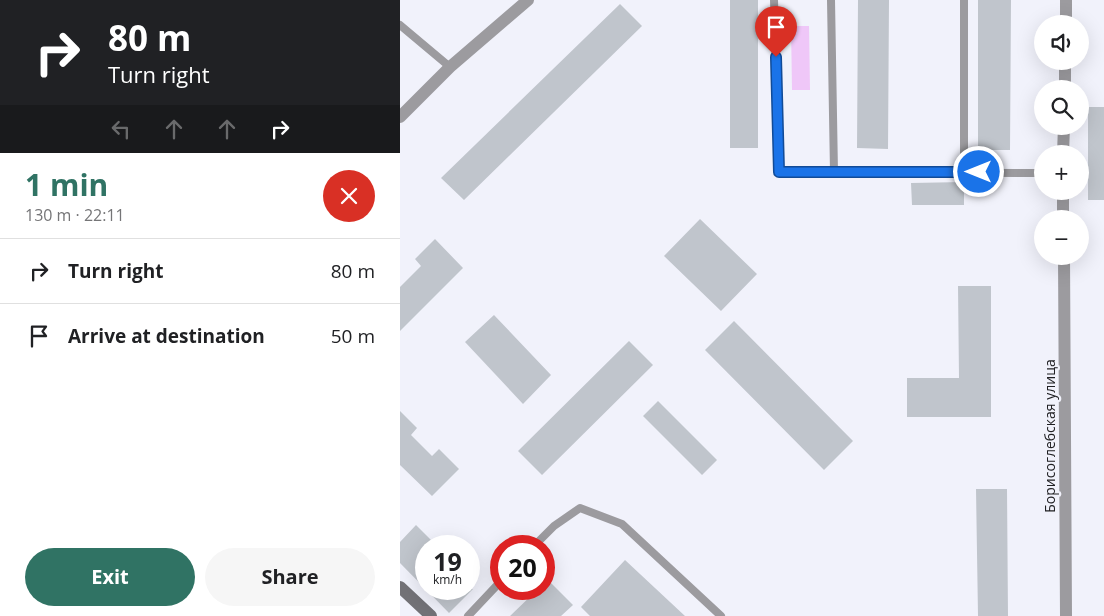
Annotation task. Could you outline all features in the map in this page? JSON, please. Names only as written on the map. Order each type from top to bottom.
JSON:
[{"type":"main road","points":[[400,587],[431,616]]},
{"type":"street","points":[[400,117],[450,67],[528,0]]},
{"type":"street","points":[[1066,0],[1066,15]]},
{"type":"street","name":"Борисоглебская улица","points":[[1064,265],[1066,616]]},
{"type":"lane","points":[[774,0],[779,172],[1034,172]]},
{"type":"lane","points":[[831,0],[834,172]]},
{"type":"lane","points":[[964,0],[964,172]]},
{"type":"lane","points":[[400,25],[450,67]]},
{"type":"lane","points":[[545,535],[554,526],[580,508],[622,524],[721,616]]},
{"type":"lane","points":[[468,616],[490,593]]},
{"type":"shaded area","points":[[791,26],[809,26],[810,90],[792,90]]},
{"type":"building","points":[[730,0],[758,0],[758,148],[730,148]]},
{"type":"building","points":[[858,0],[889,0],[888,149],[857,148]]},
{"type":"building","points":[[978,0],[1011,0],[1010,150],[978,150]]},
{"type":"building","points":[[620,4],[642,26],[464,200],[441,178]]},
{"type":"building","points":[[1089,107],[1104,107],[1104,200],[1089,200]]},
{"type":"building","points":[[964,182],[964,205],[912,205],[911,183]]},
{"type":"building","points":[[700,219],[757,274],[721,311],[664,256]]},
{"type":"building","points":[[435,239],[463,268],[400,331],[400,287],[421,266],[415,259]]},
{"type":"building","points":[[958,286],[991,286],[991,417],[907,417],[907,378],[959,378]]},
{"type":"building","points":[[494,315],[551,375],[523,404],[465,342]]},
{"type":"building","points":[[734,321],[853,441],[824,470],[705,350]]},
{"type":"building","points":[[629,341],[653,365],[542,475],[518,451]]},
{"type":"building","points":[[658,401],[717,460],[702,475],[643,416]]},
{"type":"building","points":[[400,411],[417,428],[411,435],[432,456],[439,449],[459,469],[432,496],[400,465]]},
{"type":"building","points":[[976,489],[1007,489],[1008,616],[978,616]]},
{"type":"building","points":[[416,525],[426,535],[415,535],[415,578],[400,563],[400,542]]},
{"type":"building","points":[[625,560],[685,616],[590,616],[581,607]]},
{"type":"building","points":[[555,587],[573,605],[561,616],[510,616],[527,600],[555,600]]},
{"type":"building","points":[[436,600],[462,600],[449,613]]},
{"type":"route","points":[[776,57],[779,172],[979,172]]}]
